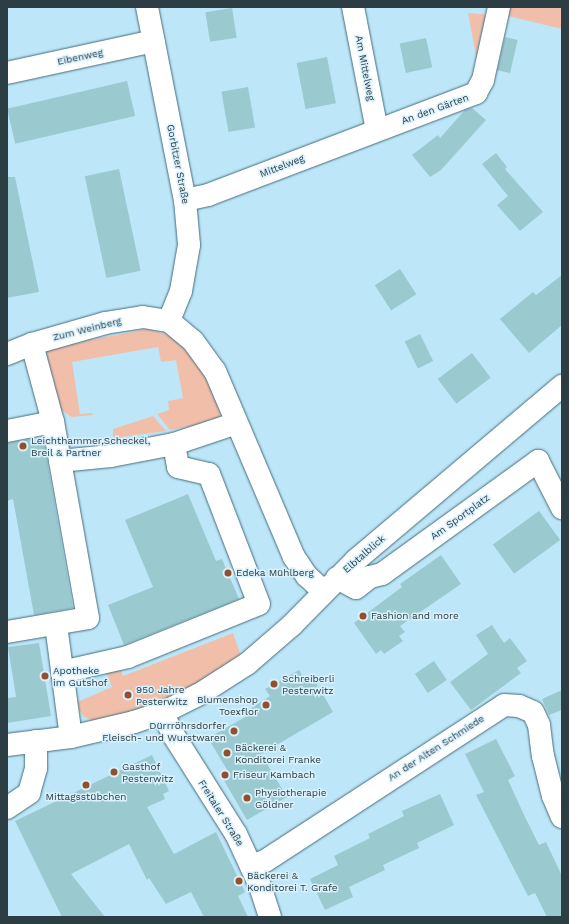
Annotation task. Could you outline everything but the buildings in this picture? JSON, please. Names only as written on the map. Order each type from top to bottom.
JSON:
[{"type":"street","name":"Gorbitzer Straße","points":[[147,7],[186,200],[189,245],[181,291],[169,321]]},
{"type":"street","name":"Am Mittelweg","points":[[353,7],[377,130]]},
{"type":"street","name":"An den Gärten","points":[[377,130],[476,93],[484,80],[499,7]]},
{"type":"street","name":"Eibenweg","points":[[7,73],[154,42]]},
{"type":"street","name":"Mittelweg","points":[[186,200],[208,195],[377,130]]},
{"type":"street","name":"Zum Weinberg","points":[[7,354],[32,344],[105,323],[143,317],[169,321]]},
{"type":"street","points":[[169,321],[193,342],[215,371],[294,557],[307,576],[330,585]]},
{"type":"street","points":[[7,632],[56,625],[88,618],[53,422],[32,344]]},
{"type":"street","name":"Elbtalblick","points":[[7,745],[71,737],[162,713],[200,694],[247,664],[292,625],[330,585],[562,386]]},
{"type":"street","points":[[7,431],[53,422]]},
{"type":"street","points":[[60,461],[110,456],[174,444],[237,423]]},
{"type":"street","points":[[62,672],[128,657],[258,604],[209,474],[178,468],[174,444]]},
{"type":"street","name":"Am Sportplatz","points":[[330,585],[356,588],[370,577],[382,574],[538,461],[562,508]]},
{"type":"street","points":[[56,625],[71,737]]},
{"type":"street","name":"An der Alten Schmiede","points":[[252,866],[265,861],[504,705],[519,706],[533,712],[539,725],[543,756],[553,796],[562,817]]},
{"type":"street","name":"Freitaler Straße","points":[[162,713],[174,736],[236,834],[252,866],[270,917]]},
{"type":"street","points":[[7,808],[29,793],[36,768],[36,741]]},
{"type":"shaded area","points":[[506,7],[562,7],[562,29],[504,15]]},
{"type":"shaded area","points":[[468,13],[492,15],[478,66]]},
{"type":"shaded area","points":[[148,329],[172,336],[180,342],[205,373],[220,410],[219,417],[204,424],[170,430],[157,414],[169,410],[168,401],[183,398],[176,360],[161,362],[158,347],[72,362],[80,414],[92,413],[93,415],[71,417],[59,408],[46,363],[47,348]]},
{"type":"shaded area","points":[[153,416],[166,431],[115,438],[113,436],[113,429]]},
{"type":"shaded area","points":[[233,633],[241,656],[201,682],[157,703],[98,722],[84,717],[75,703],[112,687],[105,669],[119,665],[123,676]]},
{"type":"place","name":"Leichthammer,Scheckel, Breil & Partner","points":[[23,446]]},
{"type":"place","name":"Edeka Mühlberg","points":[[228,573]]},
{"type":"place","name":"Fashion and more","points":[[363,616]]},
{"type":"place","name":"Apotheke im Gutshof","points":[[45,676]]},
{"type":"place","name":"Schreiberli Pesterwitz","points":[[274,684]]},
{"type":"place","name":"950 Jahre Pesterwitz","points":[[128,695]]},
{"type":"place","name":"Blumenshop Toexflor","points":[[266,705]]},
{"type":"place","name":"Dürrröhrsdorfer Fleisch- und Wurstwaren","points":[[234,731]]},
{"type":"place","name":"Bäckerei & Konditorei Franke","points":[[227,753]]},
{"type":"place","name":"Gasthof Pesterwitz","points":[[114,772]]},
{"type":"place","name":"Friseur Kambach","points":[[225,775]]},
{"type":"place","name":"Mittagsstübchen","points":[[86,785]]},
{"type":"place","name":"Physiotherapie Göldner","points":[[247,798]]},
{"type":"place","name":"Bäckerei & Konditorei T. Grafe","points":[[239,881]]}]
